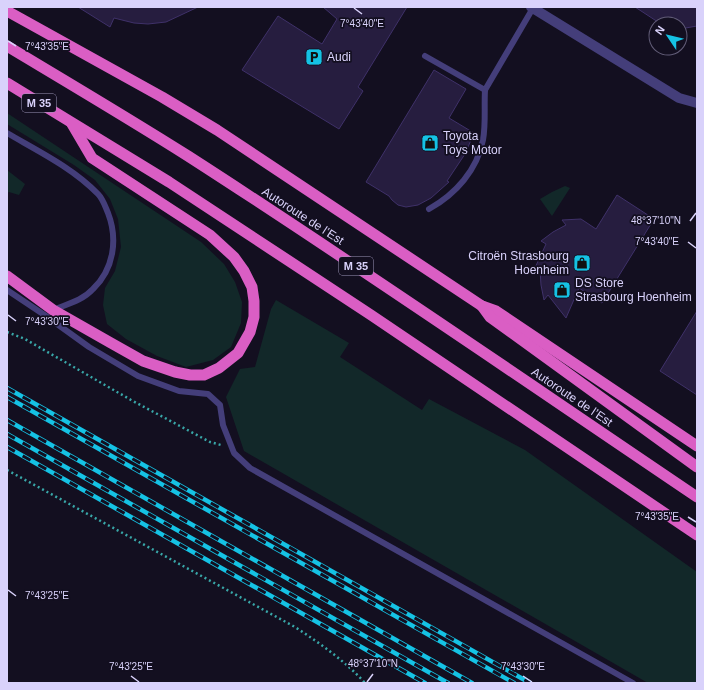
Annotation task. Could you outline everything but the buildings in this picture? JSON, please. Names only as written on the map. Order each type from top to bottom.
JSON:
[{"type":"highway","points":[[7,11],[162,96],[217,130],[482,306],[496,311],[697,446]]},
{"type":"highway","name":"Autoroute de l’Est","points":[[7,46],[186,154],[384,284],[697,497]]},
{"type":"highway","name":"M 35","points":[[7,83],[169,182],[697,535]]},
{"type":"highway","points":[[7,276],[50,313],[143,361],[169,371],[190,375],[204,375],[219,368],[238,353],[250,332],[254,317],[252,287],[244,271],[234,257],[210,235],[92,158],[71,122]]},
{"type":"highway","points":[[482,306],[490,317],[697,467]]},
{"type":"street","points":[[532,8],[679,98],[697,103]]},
{"type":"lane","points":[[429,209],[454,192],[474,165],[483,139],[485,90],[532,8]]},
{"type":"lane","points":[[425,56],[485,90]]},
{"type":"lane","points":[[7,133],[82,179],[99,195],[105,205],[112,224],[114,242],[112,259],[94,289],[80,300],[50,313]]},
{"type":"lane","points":[[7,290],[50,313],[89,347],[138,376],[179,392],[208,394],[220,405],[223,425],[234,453],[250,468],[632,683]]},
{"type":"path","points":[[7,332],[25,339],[130,400],[210,442],[233,449]]},
{"type":"path","points":[[7,470],[295,627],[322,645],[353,670],[365,683]]},
{"type":"green space","points":[[7,113],[201,242],[224,264],[235,282],[242,302],[241,323],[231,347],[213,360],[186,367],[157,356],[126,339],[107,324],[103,305],[105,288],[115,271],[121,247],[118,219],[110,199],[95,180],[74,165],[7,124]]},
{"type":"green space","points":[[7,170],[25,184],[19,195],[9,192],[7,193]]},
{"type":"green space","points":[[565,186],[570,188],[552,216],[540,199]]},
{"type":"green space","points":[[276,300],[349,343],[340,357],[422,410],[429,399],[525,450],[697,572],[697,683],[648,683],[244,451],[226,397],[240,369],[255,367],[271,309]]},
{"type":"railway","points":[[7,388],[530,683]]},
{"type":"railway","points":[[7,397],[514,683]]},
{"type":"railway","points":[[7,420],[472,683]]},
{"type":"railway","points":[[7,434],[448,683]]},
{"type":"railway","points":[[7,447],[425,683]]},
{"type":"place","name":"Audi","points":[[314,57]]},
{"type":"place","name":"Toyota Toys Motor","points":[[430,143]]},
{"type":"place","name":"Citroën Strasbourg Hoenheim","points":[[582,263]]},
{"type":"place","name":"DS Store Strasbourg Hoenheim","points":[[562,290]]}]
